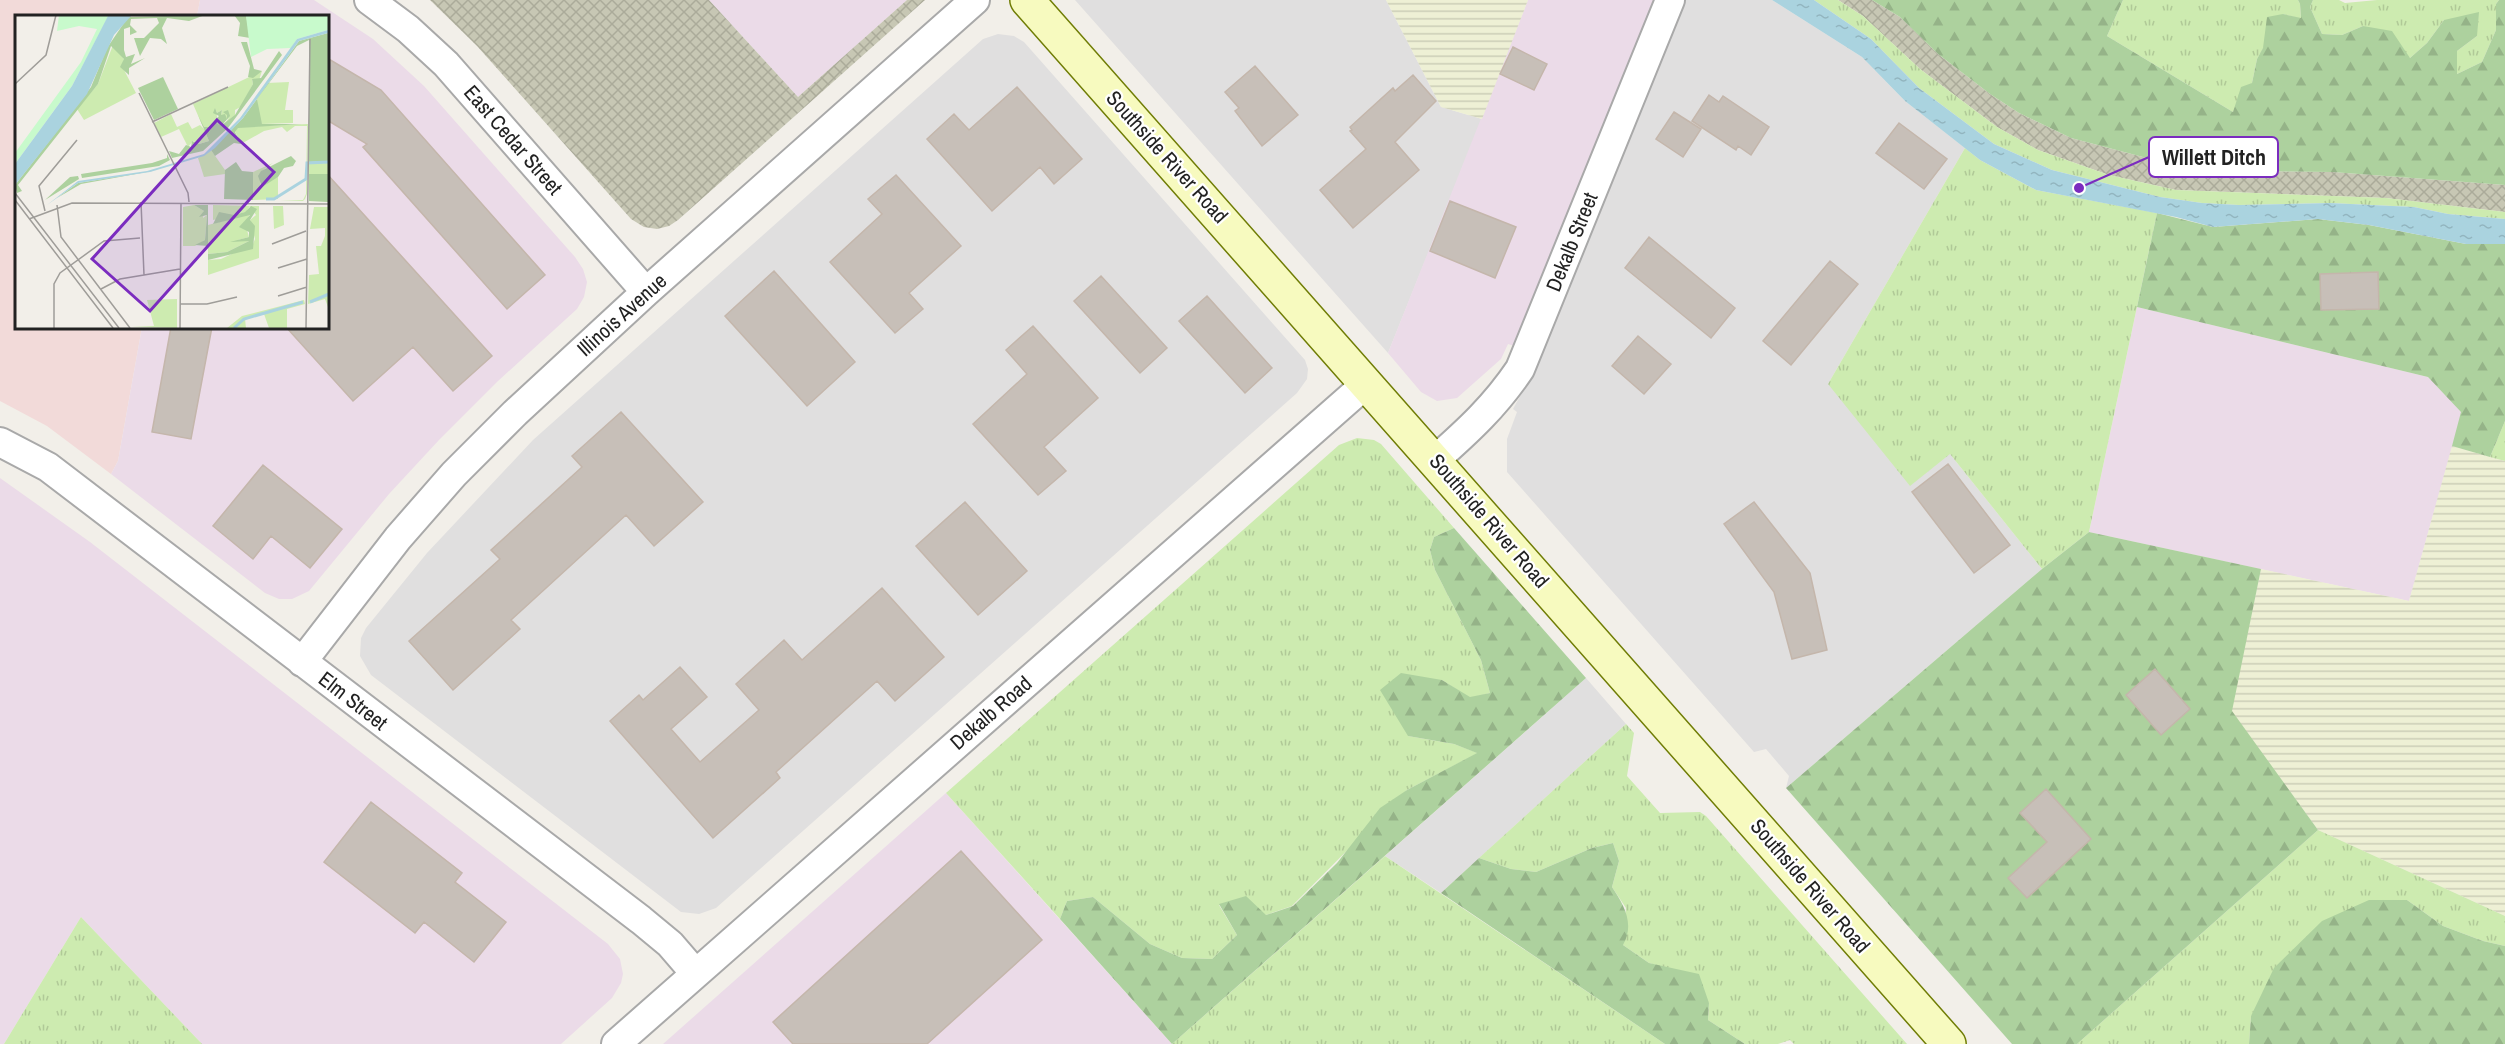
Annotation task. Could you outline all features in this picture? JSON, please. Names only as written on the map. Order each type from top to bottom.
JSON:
[{"type":"main road","name":"Southside River Road","points":[[1027,0],[1436,460],[1949,1044]]},
{"type":"street","name":"East Cedar Street","points":[[369,0],[408,29],[446,64],[646,292]]},
{"type":"street","name":"Illinois Avenue","points":[[303,662],[399,538],[454,474],[515,413],[646,292],[975,0]]},
{"type":"street","name":"Dekalb Street","points":[[1436,460],[1498,401],[1520,369],[1671,0]]},
{"type":"street","name":"Dekalb Road","points":[[616,1044],[1367,383]]},
{"type":"street","name":"Elm Street","points":[[0,442],[48,467],[649,926],[670,944],[695,973]]},
{"type":"shaded area","points":[[0,0],[200,0],[197,15],[15,15],[15,328],[142,328],[118,461],[111,474],[47,426],[0,401]]},
{"type":"shaded area","points":[[200,0],[314,0],[373,39],[424,86],[575,257],[583,269],[587,282],[584,297],[577,309],[498,381],[439,440],[389,494],[309,591],[292,599],[279,599],[265,593],[111,474],[118,461],[142,328],[328,328],[328,15],[197,15]]},
{"type":"shaded area","points":[[430,0],[709,0],[798,97],[907,0],[925,0],[678,220],[669,226],[657,229],[644,227],[631,219],[477,46]]},
{"type":"shaded area","points":[[709,0],[907,0],[798,97]]},
{"type":"shaded area","points":[[1075,0],[1386,0],[1441,107],[1482,119],[1388,353]]},
{"type":"shaded area","points":[[1386,0],[1528,0],[1482,119],[1441,107]]},
{"type":"shaded area","points":[[1528,0],[1657,0],[1514,346],[1508,344],[1501,359],[1457,398],[1437,401],[1421,392],[1388,353]]},
{"type":"shaded area","points":[[1685,0],[1772,0],[1862,57],[1905,101],[1965,148],[1828,384],[1950,454],[2042,569],[1786,788],[1789,776],[1766,749],[1754,752],[1507,472],[1507,439],[1517,412],[1513,409],[1531,376]]},
{"type":"shaded area","points":[[1838,0],[1872,0],[1900,17],[1938,54],[1990,94],[2019,113],[2071,138],[2143,157],[2227,171],[2332,172],[2505,185],[2505,212],[2386,198],[2176,190],[2109,175],[2038,150],[1997,127],[1920,69],[1863,16]]},
{"type":"shaded area","points":[[998,34],[1014,36],[1024,42],[1305,360],[1308,369],[1307,379],[1297,393],[716,908],[699,914],[681,912],[371,675],[360,656],[361,638],[366,628],[427,553],[533,440],[983,39]]},
{"type":"shaded area","points":[[2137,307],[2428,377],[2462,412],[2409,601],[2089,532]]},
{"type":"shaded area","points":[[2452,446],[2505,461],[2505,916],[2318,830],[2231,711],[2261,569],[2409,601]]},
{"type":"shaded area","points":[[0,478],[90,542],[608,944],[620,959],[623,974],[621,983],[612,998],[561,1044],[202,1044],[81,917],[4,1044],[0,1044]]},
{"type":"shaded area","points":[[1586,678],[1626,724],[1441,893],[1385,856]]},
{"type":"shaded area","points":[[946,793],[1172,1044],[663,1044]]},
{"type":"green space","points":[[1814,0],[1838,0],[1863,16],[1920,69],[1997,127],[2038,150],[2109,175],[2176,190],[2386,198],[2505,212],[2505,219],[2448,214],[2414,207],[2330,203],[2239,205],[2202,203],[2160,197],[2052,170],[1994,144],[1919,88],[1871,39]]},
{"type":"green space","points":[[1872,0],[2123,0],[2107,36],[2233,112],[2241,87],[2252,83],[2257,59],[2263,48],[2267,17],[2283,14],[2301,18],[2298,0],[2313,0],[2310,7],[2322,34],[2342,35],[2363,26],[2392,31],[2410,58],[2427,43],[2444,20],[2479,12],[2477,36],[2457,51],[2457,74],[2482,62],[2496,30],[2496,4],[2499,0],[2505,0],[2505,185],[2332,172],[2227,171],[2143,157],[2071,138],[2019,113],[1990,94],[1938,54],[1900,17]]},
{"type":"green space","points":[[2123,0],[2298,0],[2301,19],[2283,14],[2257,59],[2252,83],[2233,112],[2107,36]]},
{"type":"green space","points":[[2313,0],[2339,0],[2345,3],[2377,0],[2499,0],[2496,4],[2496,30],[2482,62],[2457,74],[2457,51],[2477,36],[2444,20],[2427,43],[2410,58],[2363,26],[2342,35],[2322,34],[2310,7]]},
{"type":"green space","points":[[1965,148],[1980,160],[2036,190],[2157,213],[2089,532],[2042,569],[1950,454],[1910,486],[1828,384]]},
{"type":"green space","points":[[2157,213],[2213,227],[2318,219],[2369,225],[2466,244],[2505,244],[2505,421],[2490,457],[2452,446],[2461,412],[2428,377],[2137,307]]},
{"type":"green space","points":[[2505,421],[2505,461],[2490,457]]},
{"type":"green space","points":[[1357,438],[1374,440],[1381,444],[1454,528],[1434,537],[1430,550],[1435,570],[1481,660],[1490,693],[1470,698],[1442,680],[1408,736],[1454,744],[1478,753],[1407,790],[1292,906],[1266,915],[1219,905],[1237,935],[1212,959],[1182,958],[1150,944],[1093,897],[1067,901],[1060,919],[946,793],[1339,445]]},
{"type":"green space","points":[[1454,528],[1586,678],[1172,1044],[1060,919],[1067,901],[1093,897],[1150,944],[1182,958],[1212,959],[1237,935],[1219,904],[1246,896],[1266,915],[1293,906],[1337,863],[1380,808],[1407,790],[1477,753],[1454,744],[1408,736],[1380,690],[1401,673],[1442,680],[1470,697],[1490,693],[1481,660],[1435,570],[1430,550],[1434,537]]},
{"type":"green space","points":[[2089,532],[2261,569],[2232,711],[2318,830],[2077,1044],[2012,1044],[1786,788],[2042,569]]},
{"type":"green space","points":[[1626,724],[1634,733],[1627,776],[1660,813],[1700,812],[1706,816],[1907,1044],[1794,1044],[1790,1040],[1778,1044],[1745,1044],[1708,1020],[1709,1003],[1670,969],[1649,963],[1623,945],[1626,908],[1612,887],[1619,861],[1613,843],[1592,848],[1536,872],[1511,869],[1479,858]]},
{"type":"green space","points":[[2318,830],[2505,916],[2505,946],[2483,941],[2443,926],[2407,900],[2251,1016],[2249,1044],[2077,1044]]},
{"type":"green space","points":[[1613,843],[1619,861],[1612,887],[1624,908],[1628,922],[1623,945],[1649,963],[1699,974],[1709,1003],[1708,1020],[1745,1044],[1665,1044],[1441,893],[1479,858],[1511,869],[1536,872],[1592,848]]},
{"type":"green space","points":[[1385,856],[1665,1044],[1172,1044]]},
{"type":"green space","points":[[2369,900],[2407,900],[2443,926],[2483,941],[2505,946],[2505,1044],[2249,1044],[2251,1016],[2274,968],[2322,921]]},
{"type":"green space","points":[[81,917],[202,1044],[4,1044]]},
{"type":"water","points":[[1772,0],[1814,0],[1871,39],[1919,88],[1994,144],[2052,170],[2160,197],[2202,203],[2239,205],[2330,203],[2414,207],[2448,214],[2505,219],[2505,244],[2466,244],[2369,225],[2318,219],[2213,227],[2176,217],[2036,190],[1980,160],[1905,101],[1862,57]]},
{"type":"building","points":[[1513,47],[1547,64],[1534,90],[1500,74]]},
{"type":"building","points":[[328,59],[381,90],[545,275],[507,309],[363,147],[367,144],[328,121]]},
{"type":"building","points":[[1255,66],[1298,115],[1262,146],[1235,111],[1239,108],[1225,92]]},
{"type":"building","points":[[1413,75],[1436,101],[1395,142],[1419,170],[1353,228],[1320,190],[1366,149],[1350,131],[1352,130],[1350,127],[1393,88],[1395,91]]},
{"type":"building","points":[[1017,87],[1082,159],[1054,184],[1040,167],[992,211],[927,139],[954,114],[969,130]]},
{"type":"building","points":[[1709,95],[1719,102],[1723,96],[1769,127],[1751,155],[1738,146],[1736,150],[1692,121]]},
{"type":"building","points":[[1674,112],[1701,129],[1683,157],[1656,139]]},
{"type":"building","points":[[1899,123],[1947,159],[1924,189],[1876,153]]},
{"type":"building","points":[[328,175],[492,356],[453,391],[413,347],[353,401],[287,328],[328,328]]},
{"type":"building","points":[[896,175],[961,246],[909,293],[923,309],[895,333],[830,262],[882,214],[868,199]]},
{"type":"building","points":[[1450,201],[1516,227],[1495,278],[1430,251]]},
{"type":"building","points":[[1649,237],[1735,308],[1711,338],[1625,268]]},
{"type":"building","points":[[1830,261],[1858,284],[1791,365],[1763,341]]},
{"type":"building","points":[[774,271],[855,362],[807,406],[725,316]]},
{"type":"building","points":[[2378,272],[2379,309],[2321,310],[2320,274]]},
{"type":"building","points":[[1101,276],[1167,348],[1140,373],[1074,301]]},
{"type":"building","points":[[1207,296],[1272,368],[1245,393],[1179,321]]},
{"type":"building","points":[[1033,326],[1098,398],[1044,447],[1066,471],[1038,495],[973,424],[1027,374],[1006,350]]},
{"type":"building","points":[[171,328],[212,328],[191,439],[152,432]]},
{"type":"building","points":[[1638,336],[1671,364],[1644,394],[1612,366]]},
{"type":"building","points":[[621,412],[703,502],[654,546],[626,515],[511,620],[520,629],[453,690],[409,641],[500,559],[491,550],[582,467],[572,456]]},
{"type":"building","points":[[1948,464],[2010,545],[1974,573],[1912,492]]},
{"type":"building","points":[[263,465],[342,529],[310,568],[271,536],[253,559],[213,526]]},
{"type":"building","points":[[965,502],[1027,571],[978,615],[916,546]]},
{"type":"building","points":[[1754,502],[1810,573],[1827,650],[1792,659],[1774,592],[1724,524]]},
{"type":"building","points":[[882,588],[944,657],[895,701],[877,681],[776,772],[780,778],[713,838],[610,721],[639,695],[643,700],[680,667],[707,697],[671,729],[700,762],[759,710],[736,684],[784,640],[802,660]]},
{"type":"building","points":[[2155,669],[2190,709],[2161,735],[2126,695]]},
{"type":"building","points":[[2046,789],[2091,839],[2027,898],[2008,878],[2047,842],[2020,813]]},
{"type":"building","points":[[371,802],[462,873],[455,882],[506,922],[474,962],[424,922],[415,933],[324,862]]},
{"type":"building","points":[[961,851],[1042,940],[927,1044],[793,1044],[773,1022]]},
{"type":"place","name":"Willett Ditch","points":[[2079,188]]}]
